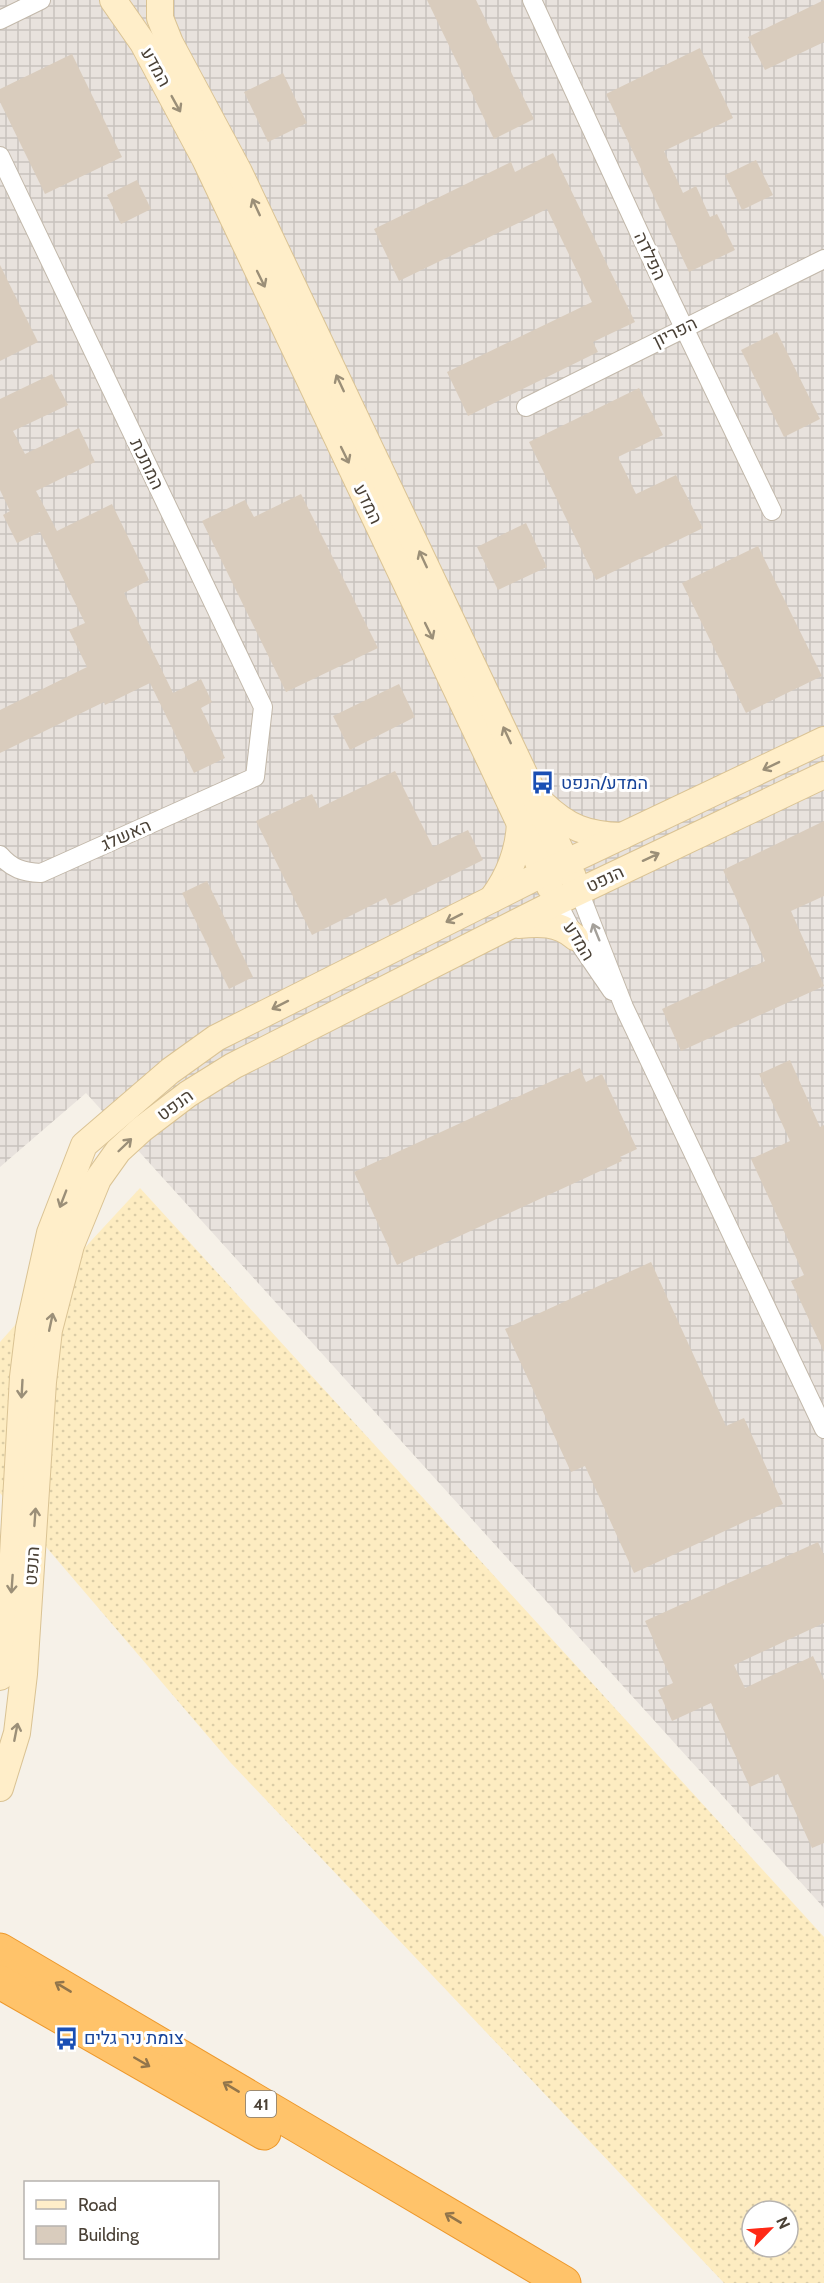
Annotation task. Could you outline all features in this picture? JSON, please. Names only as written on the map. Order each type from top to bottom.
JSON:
[{"type":"highway","name":"41","points":[[0,1950],[564,2283]]},
{"type":"highway","name":"41","points":[[0,1982],[522,2283]]},
{"type":"street","points":[[0,20],[42,0]]},
{"type":"street","points":[[112,0],[128,4],[147,0]]},
{"type":"street","name":"המדע","points":[[112,0],[143,44],[188,126],[520,821],[555,868]]},
{"type":"street","name":"המדע","points":[[160,0],[160,18],[170,43],[239,172],[537,798],[555,868],[624,1007],[824,1429]]},
{"type":"street","name":"הפלדה","points":[[532,0],[683,328],[772,511]]},
{"type":"street","name":"המתכת","points":[[0,156],[263,707],[255,777]]},
{"type":"street","name":"הפריון","points":[[526,407],[824,259]]},
{"type":"street","name":"הנפט","points":[[0,1677],[12,1590],[22,1377],[29,1328],[50,1233],[84,1145],[170,1071],[216,1038],[555,868],[824,741]]},
{"type":"street","name":"הנפט","points":[[0,1788],[17,1733],[24,1674],[43,1382],[49,1330],[71,1245],[98,1179],[118,1151],[142,1129],[188,1094],[233,1066],[568,896],[824,775]]},
{"type":"street","name":"האשלג","points":[[0,855],[9,865],[25,872],[41,873],[255,777]]},
{"type":"street","points":[[537,798],[554,814],[579,830],[592,834],[622,836]]},
{"type":"street","points":[[492,899],[506,879],[514,861],[520,821]]},
{"type":"street","name":"המדע","points":[[568,896],[575,937],[624,1007]]},
{"type":"street","points":[[508,926],[548,924],[567,930],[575,937]]},
{"type":"shaded area","points":[[0,0],[824,0],[824,1908],[86,1093],[0,1167]]},
{"type":"sand","points":[[140,1188],[824,1937],[824,2283],[724,2283],[230,1762],[0,1493],[0,1342]]},
{"type":"building","points":[[427,0],[476,0],[534,119],[494,139]]},
{"type":"building","points":[[824,0],[824,42],[765,70],[748,37]]},
{"type":"building","points":[[700,48],[733,118],[664,151],[683,193],[696,186],[710,217],[717,214],[735,250],[689,272],[606,94]]},
{"type":"building","points":[[72,54],[122,157],[45,194],[0,102],[0,89]]},
{"type":"building","points":[[283,73],[307,123],[268,142],[244,92]]},
{"type":"building","points":[[553,153],[635,322],[593,342],[598,352],[468,416],[447,372],[592,302],[547,209],[399,281],[374,229],[511,162],[515,172]]},
{"type":"building","points":[[756,160],[773,195],[742,210],[725,175]]},
{"type":"building","points":[[137,180],[151,209],[121,224],[107,195]]},
{"type":"building","points":[[0,265],[38,342],[0,361]]},
{"type":"building","points":[[777,332],[820,419],[784,437],[741,350]]},
{"type":"building","points":[[52,374],[68,405],[13,431],[25,454],[79,428],[95,462],[36,491],[57,531],[112,504],[149,580],[124,593],[173,693],[201,679],[212,702],[201,708],[225,758],[194,773],[150,683],[105,705],[104,702],[0,753],[0,710],[87,667],[69,630],[85,623],[40,532],[17,543],[3,515],[10,511],[0,490],[0,399]]},
{"type":"building","points":[[639,388],[663,435],[618,457],[636,494],[676,475],[703,528],[596,580],[529,442]]},
{"type":"building","points":[[301,494],[378,648],[286,692],[202,521],[245,500],[254,517]]},
{"type":"building","points":[[526,523],[547,567],[498,590],[477,547]]},
{"type":"building","points":[[758,546],[822,676],[746,713],[682,583]]},
{"type":"building","points":[[399,684],[415,717],[350,750],[333,716]]},
{"type":"building","points":[[395,771],[433,847],[468,830],[483,860],[390,906],[386,898],[312,935],[256,821],[312,794],[319,808]]},
{"type":"building","points":[[824,821],[824,896],[791,911],[824,986],[681,1051],[662,1009],[765,961],[723,870]]},
{"type":"building","points":[[207,881],[253,977],[229,989],[182,893]]},
{"type":"building","points":[[790,1060],[820,1127],[824,1125],[824,1352],[791,1281],[804,1275],[751,1159],[790,1141],[759,1074]]},
{"type":"building","points":[[580,1068],[586,1082],[602,1074],[637,1149],[620,1157],[622,1161],[397,1265],[354,1172]]},
{"type":"building","points":[[651,1262],[726,1426],[744,1418],[783,1504],[634,1573],[585,1466],[571,1472],[505,1329]]},
{"type":"building","points":[[818,1542],[824,1555],[824,1623],[734,1665],[745,1688],[813,1656],[824,1680],[824,1843],[812,1848],[778,1774],[750,1787],[711,1703],[672,1721],[658,1690],[673,1683],[645,1621]]},
{"type":"place","name":"המדע/הנפט","points":[[543,783]]},
{"type":"place","name":"צומת ניר גלים","points":[[66,2038]]}]
